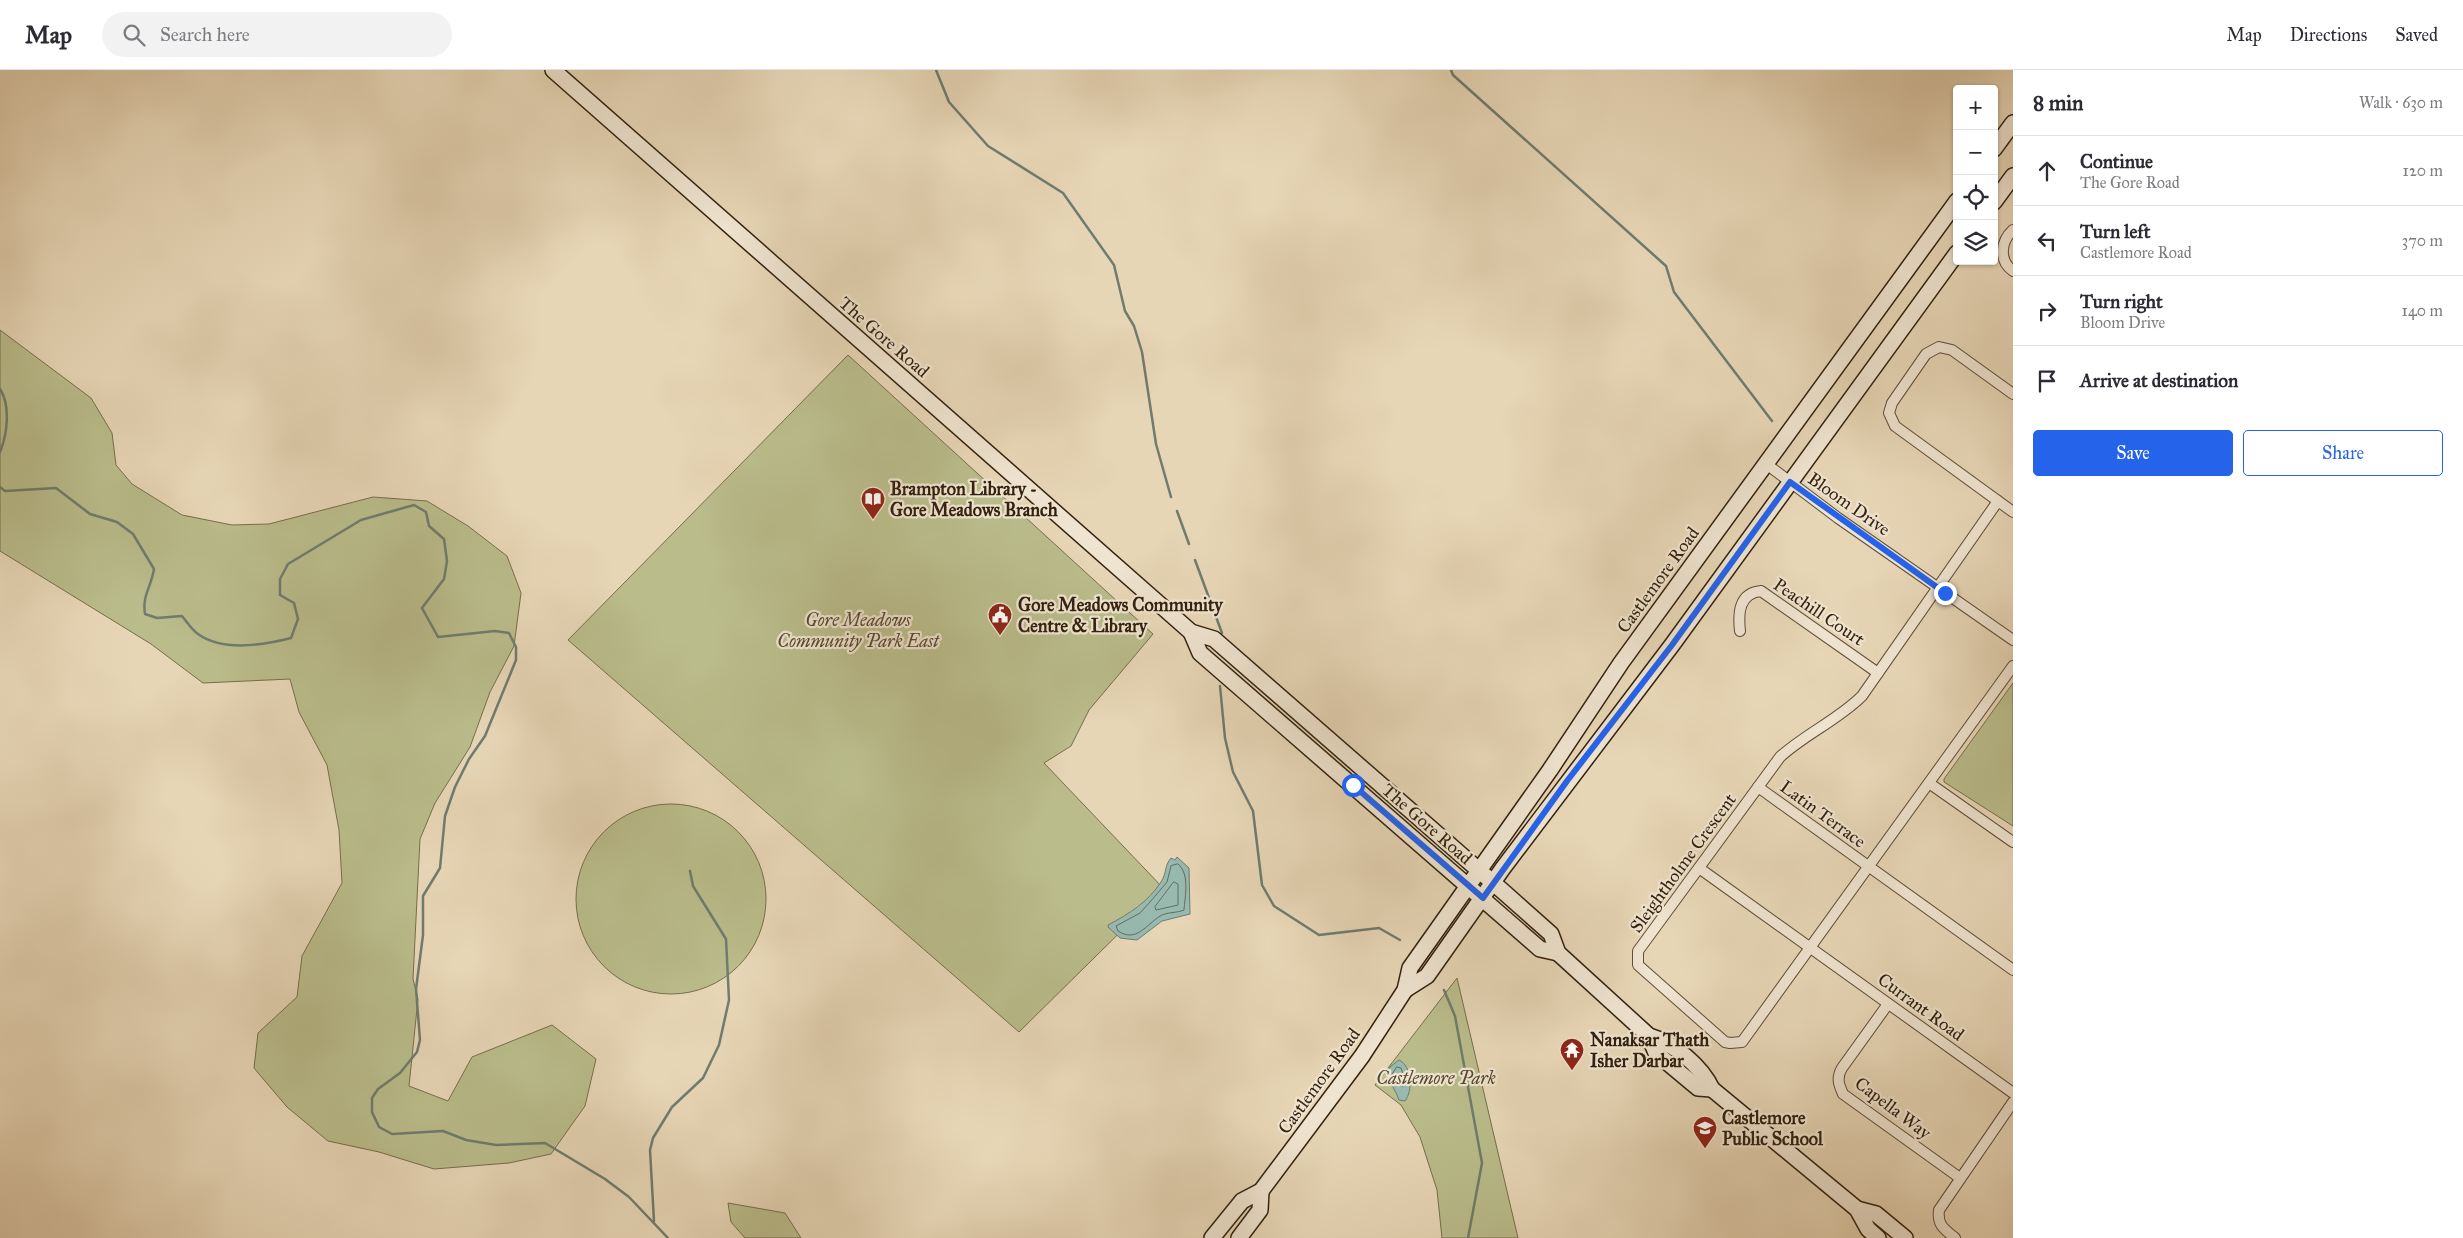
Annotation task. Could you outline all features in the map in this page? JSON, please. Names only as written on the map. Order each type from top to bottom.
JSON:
[{"type":"main road","name":"The Gore Road","points":[[553,70],[1191,632],[1214,639],[1493,882],[1551,934],[1558,953],[1649,1036],[1664,1040],[1706,1075],[1712,1089],[1857,1209],[1868,1229],[1878,1238]]},
{"type":"main road","points":[[1998,144],[2013,123]]},
{"type":"main road","points":[[1998,197],[2013,176]]},
{"type":"main road","name":"Castlemore Road","points":[[1212,1238],[1242,1201],[1261,1191],[1362,1056],[1405,990],[1410,968],[1550,770],[1621,663],[1953,206]]},
{"type":"main road","name":"Castlemore Road","points":[[1405,990],[1427,976],[1567,781],[1672,645],[1953,258]]},
{"type":"main road","name":"The Gore Road","points":[[1191,632],[1200,654],[1540,949],[1558,953]]},
{"type":"main road","points":[[1251,697],[1264,683]]},
{"type":"main road","name":"Castlemore Road","points":[[1239,1238],[1260,1210],[1261,1191]]},
{"type":"main road","name":"The Gore Road","points":[[1857,1209],[1876,1214],[1905,1238]]},
{"type":"street","points":[[2013,230],[2004,241],[2003,251],[2006,263],[2013,270]]},
{"type":"street","points":[[2013,394],[1952,350],[1938,347],[1926,354],[1890,408],[1891,420],[1895,426],[2013,512]]},
{"type":"street","name":"Bloom Drive","points":[[1766,463],[2013,640]]},
{"type":"street","name":"Sleightholme Crescent","points":[[1998,501],[1862,696],[1851,706],[1795,743],[1780,757],[1638,951],[1637,960],[1642,968],[1725,1042],[1730,1044],[1742,1042],[2013,666]]},
{"type":"street","name":"Peachill Court","points":[[1740,631],[1738,616],[1741,605],[1746,596],[1761,591],[1878,673]]},
{"type":"street","points":[[1929,783],[2013,842]]},
{"type":"street","name":"Latin Terrace","points":[[1758,788],[2013,970]]},
{"type":"street","name":"Currant Road","points":[[1699,868],[2013,1093]]},
{"type":"street","name":"Capella Way","points":[[1888,1004],[1842,1068],[1838,1075],[1838,1084],[1843,1094],[1960,1178]]},
{"type":"street","points":[[1955,1238],[1941,1227],[1938,1219],[1942,1204],[2013,1102]]},
{"type":"green space","points":[[0,330],[91,398],[112,433],[116,465],[132,484],[182,515],[232,525],[269,524],[373,497],[427,501],[468,526],[507,556],[521,593],[514,646],[490,692],[470,747],[435,803],[420,839],[413,979],[418,999],[409,1086],[448,1101],[472,1057],[552,1025],[596,1059],[585,1106],[551,1154],[509,1163],[434,1169],[379,1152],[328,1141],[287,1107],[254,1068],[258,1033],[297,997],[302,956],[342,883],[339,830],[327,765],[299,712],[290,679],[203,683],[151,644],[0,551]]},
{"type":"green space","name":"Gore Meadows Community Park East","points":[[848,355],[1153,634],[1089,710],[1071,746],[1044,763],[1164,889],[1019,1032],[568,640]]},
{"type":"green space","points":[[2013,683],[2013,826],[1944,782],[1944,779]]},
{"type":"green space","points":[[662,804],[680,804],[699,808],[716,815],[731,825],[745,839],[755,854],[762,871],[766,899],[762,927],[755,944],[745,959],[731,973],[716,983],[699,990],[680,994],[662,994],[643,990],[626,983],[611,973],[597,959],[587,944],[580,927],[576,908],[576,890],[580,871],[587,854],[597,839],[611,825],[626,815],[643,808]]},
{"type":"green space","name":"Castlemore Park","points":[[1457,978],[1518,1238],[1442,1238],[1437,1190],[1420,1137],[1401,1105],[1375,1085]]},
{"type":"green space","points":[[728,1203],[785,1213],[801,1238],[745,1238],[731,1222]]},
{"type":"water","points":[[1177,857],[1189,868],[1190,914],[1162,921],[1137,940],[1120,938],[1108,925],[1131,912],[1150,896],[1163,879],[1171,858],[1175,860]]},
{"type":"water","points":[[1399,1060],[1407,1068],[1410,1079],[1408,1097],[1405,1101],[1399,1100],[1386,1074],[1390,1067]]},
{"type":"waterway","points":[[936,70],[949,102],[988,146],[1063,193],[1114,265],[1125,311],[1134,326],[1142,352],[1156,444],[1171,497]]},
{"type":"waterway","points":[[1451,70],[1453,75],[1666,266],[1674,292],[1772,421]]},
{"type":"waterway","points":[[0,389],[7,412],[7,421],[0,452]]},
{"type":"waterway","points":[[0,487],[5,491],[56,488],[90,514],[117,522],[133,534],[154,569],[146,596],[145,614],[157,618],[182,616],[198,634],[208,640],[231,645],[256,645],[291,638],[298,619],[294,603],[280,595],[280,579],[288,564],[361,520],[414,505],[426,512],[429,526],[444,539],[447,561],[444,579],[422,608],[438,637],[495,631],[509,633],[516,647],[516,660],[485,736],[469,759],[455,787],[445,816],[440,868],[423,896],[423,935],[416,989],[420,1040],[417,1052],[400,1073],[378,1089],[372,1098],[372,1112],[379,1127],[392,1134],[443,1131],[466,1140],[496,1145],[545,1143],[605,1179],[629,1197],[668,1238]]},
{"type":"waterway","points":[[1177,511],[1189,544]]},
{"type":"waterway","points":[[1195,560],[1222,633]]},
{"type":"waterway","points":[[1220,686],[1225,738],[1233,772],[1253,811],[1262,885],[1274,906],[1319,935],[1379,928],[1400,940]]},
{"type":"waterway","points":[[654,1221],[650,1150],[653,1138],[672,1107],[703,1078],[719,1045],[729,1000],[726,939],[693,886],[690,871]]},
{"type":"waterway","points":[[1444,990],[1455,1016],[1482,1163],[1468,1238]]},
{"type":"place","name":"Brampton Library - Gore Meadows Branch","points":[[873,520]]},
{"type":"place","name":"Gore Meadows Community Centre & Library","points":[[1000,636]]},
{"type":"place","name":"Nanaksar Thath Isher Darbar","points":[[1572,1071]]},
{"type":"place","name":"Castlemore Public School","points":[[1705,1149]]},
{"type":"route","points":[[1353,785],[1483,898],[1567,781],[1672,645],[1790,482],[1945,593]]}]
